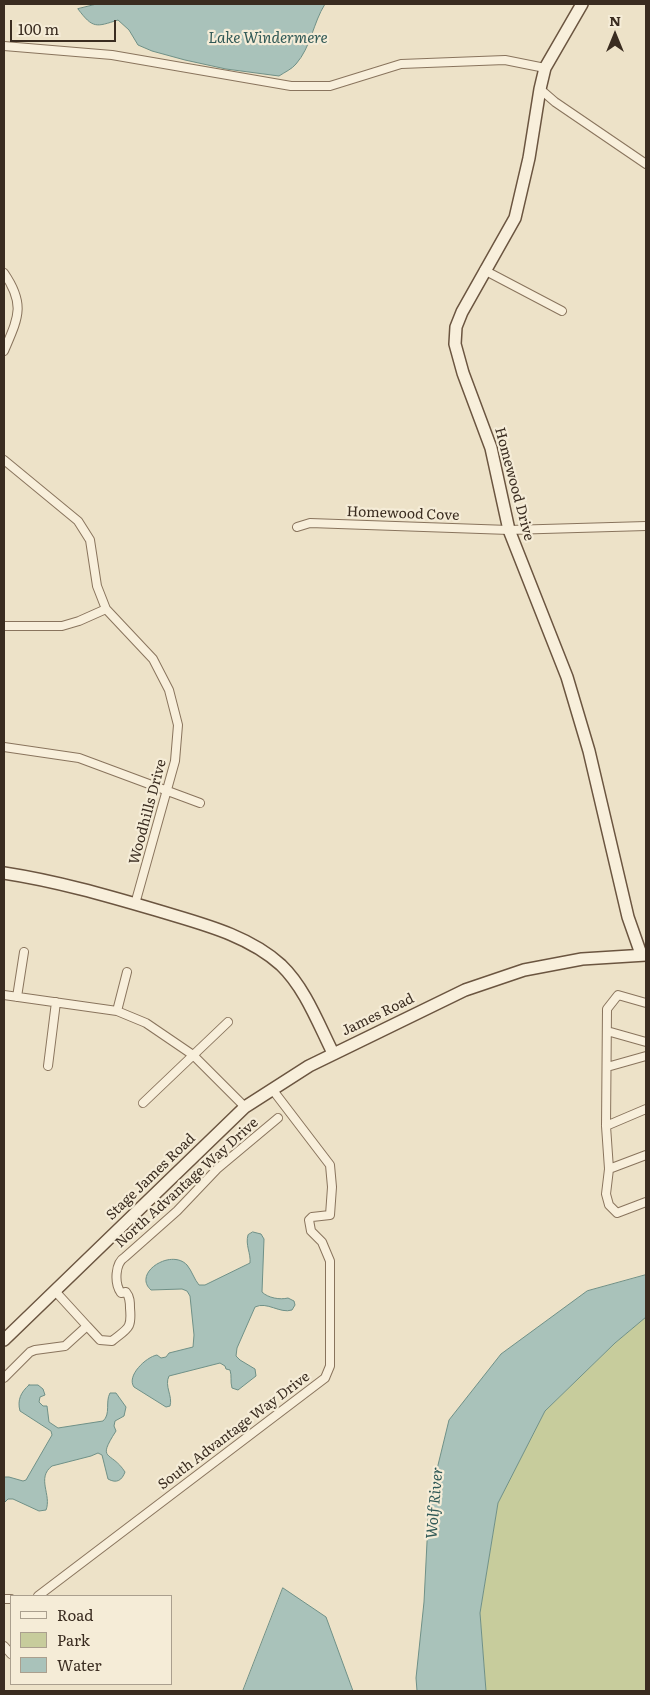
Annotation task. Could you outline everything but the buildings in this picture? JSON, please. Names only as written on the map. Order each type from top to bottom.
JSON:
[{"type":"street","name":"Homewood Drive","points":[[582,4],[545,68],[529,158],[515,218],[462,312],[456,327],[455,344],[463,373],[491,448],[509,530],[567,677],[576,705],[590,751],[628,917],[643,955]]},
{"type":"street","points":[[4,46],[112,55],[291,86],[330,86],[401,64],[505,60],[545,68]]},
{"type":"street","points":[[540,89],[555,102],[646,164]]},
{"type":"street","points":[[484,270],[562,311]]},
{"type":"street","points":[[4,273],[13,286],[19,306],[16,322],[4,351]]},
{"type":"street","name":"Woodhills Drive","points":[[4,460],[78,521],[90,540],[97,586],[106,609],[153,659],[169,690],[178,726],[176,761],[135,904]]},
{"type":"street","name":"Homewood Cove","points":[[297,526],[310,522],[509,530],[646,526]]},
{"type":"street","points":[[4,626],[62,626],[106,609]]},
{"type":"street","points":[[4,747],[79,758],[200,803]]},
{"type":"street","name":"James Road","points":[[4,873],[53,882],[135,904],[222,932],[248,943],[269,956],[292,977],[307,1000],[333,1053],[465,990],[524,970],[582,959],[643,955]]},
{"type":"street","points":[[18,997],[24,952]]},
{"type":"street","points":[[117,1011],[127,972]]},
{"type":"street","points":[[4,995],[117,1011],[146,1023],[193,1055],[245,1107]]},
{"type":"street","points":[[646,1003],[618,996],[606,1009],[606,1126],[609,1169],[606,1194],[609,1204],[618,1214],[646,1202]]},
{"type":"street","points":[[48,1066],[56,1002]]},
{"type":"street","points":[[144,1103],[228,1022]]},
{"type":"street","points":[[606,1031],[646,1042]]},
{"type":"street","name":"Stage James Road","points":[[4,1340],[245,1107],[333,1053]]},
{"type":"street","points":[[607,1067],[646,1056]]},
{"type":"street","name":"South Advantage Way Drive","points":[[39,1595],[325,1378],[330,1366],[330,1261],[322,1242],[311,1231],[309,1220],[312,1217],[330,1214],[332,1187],[330,1165],[272,1089]]},
{"type":"street","points":[[606,1126],[646,1109]]},
{"type":"street","name":"North Advantage Way Drive","points":[[55,1291],[100,1340],[112,1341],[129,1327],[131,1322],[129,1296],[126,1292],[121,1293],[118,1289],[117,1267],[120,1260],[176,1210],[217,1169],[278,1118]]},
{"type":"street","points":[[609,1169],[646,1155]]},
{"type":"street","points":[[4,1378],[30,1352],[65,1346],[87,1326]]},
{"type":"green space","points":[[646,1317],[646,1691],[486,1691],[480,1613],[498,1503],[545,1411],[615,1343]]},
{"type":"water","name":"Lake Windermere","points":[[97,4],[325,4],[309,43],[301,57],[296,64],[279,76],[226,69],[152,51],[138,45],[129,30],[118,20],[95,25],[87,20],[78,9]]},
{"type":"water","points":[[253,1232],[261,1234],[264,1239],[262,1292],[274,1298],[288,1298],[294,1301],[295,1305],[292,1310],[287,1311],[264,1306],[255,1307],[237,1348],[236,1356],[255,1369],[256,1376],[238,1390],[232,1388],[230,1370],[220,1363],[169,1376],[167,1384],[171,1402],[170,1406],[166,1407],[134,1387],[132,1383],[133,1378],[138,1368],[153,1356],[166,1357],[169,1353],[193,1347],[194,1335],[190,1296],[187,1291],[182,1289],[151,1290],[146,1283],[146,1277],[150,1270],[164,1261],[180,1260],[187,1265],[199,1285],[205,1285],[250,1263],[247,1239],[248,1235]]},
{"type":"water","name":"Wolf River","points":[[646,1275],[646,1317],[615,1343],[545,1411],[498,1503],[480,1613],[486,1691],[417,1691],[416,1678],[424,1602],[429,1502],[449,1420],[501,1354],[587,1291]]},
{"type":"water","points":[[29,1385],[38,1385],[43,1389],[45,1395],[40,1397],[39,1402],[43,1406],[47,1406],[49,1422],[58,1428],[103,1421],[107,1415],[110,1393],[116,1393],[126,1407],[124,1416],[115,1421],[116,1431],[106,1452],[125,1472],[121,1479],[114,1481],[108,1479],[102,1455],[98,1453],[52,1466],[47,1471],[45,1476],[46,1510],[39,1511],[13,1499],[8,1499],[4,1503],[4,1477],[26,1480],[52,1435],[51,1431],[20,1411],[20,1396]]},
{"type":"water","points":[[283,1588],[326,1617],[353,1691],[243,1691]]}]
